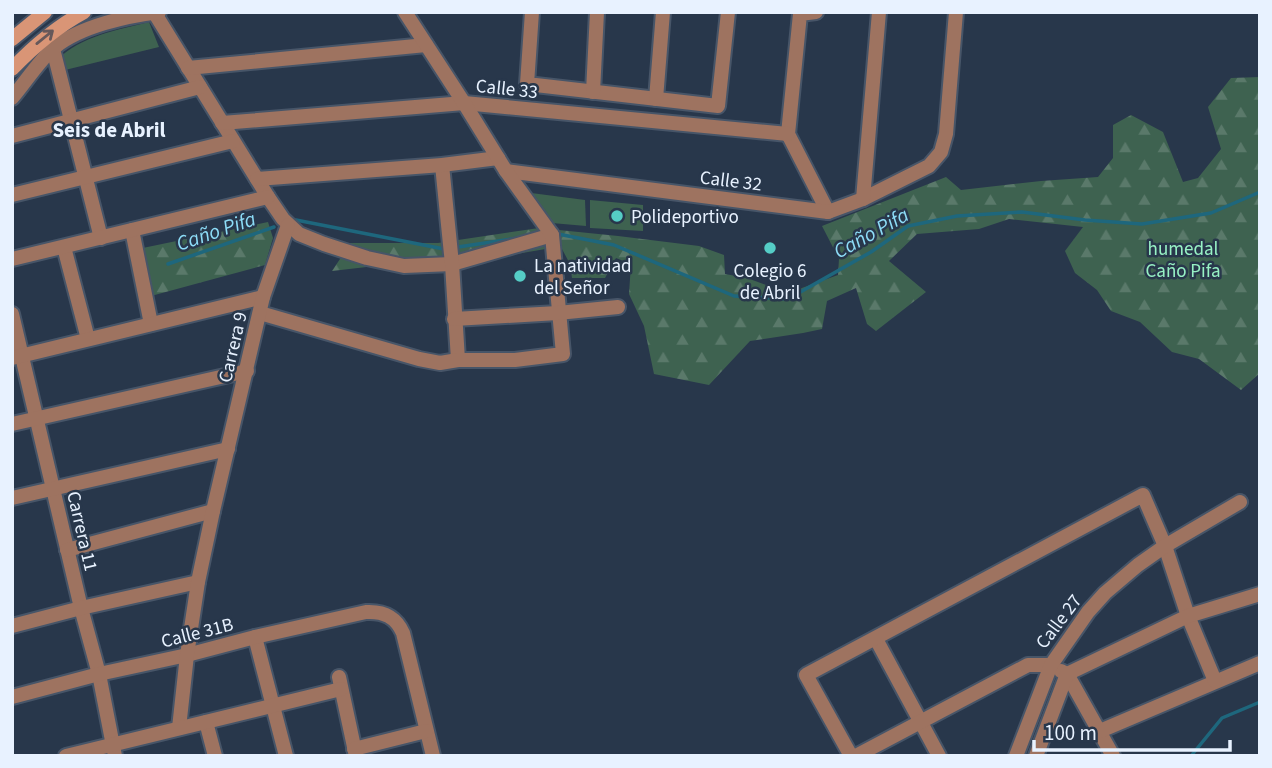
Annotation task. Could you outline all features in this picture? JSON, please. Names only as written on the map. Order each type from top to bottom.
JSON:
[{"type":"main road","points":[[12,39],[45,12]]},
{"type":"main road","points":[[12,69],[57,27],[84,12]]},
{"type":"street","points":[[12,98],[53,48],[66,39],[96,27],[156,12],[257,180],[288,225],[299,233],[367,258],[404,265],[452,264],[552,235]]},
{"type":"street","points":[[260,313],[440,363],[458,360],[516,360],[563,354],[552,235],[502,164],[405,12]]},
{"type":"street","points":[[532,12],[527,84],[718,106],[728,12]]},
{"type":"street","points":[[593,92],[597,12]]},
{"type":"street","points":[[656,99],[663,12]]},
{"type":"street","points":[[816,12],[800,14],[788,135],[828,212]]},
{"type":"street","points":[[863,199],[879,12]]},
{"type":"street","name":"Calle 32","points":[[257,180],[442,165],[502,164],[828,212],[863,199],[929,166],[938,157],[945,140],[956,12]]},
{"type":"street","points":[[188,68],[426,45]]},
{"type":"street","points":[[53,48],[101,238]]},
{"type":"street","points":[[12,136],[200,87]]},
{"type":"street","name":"Calle 33","points":[[222,123],[464,103],[788,135]]},
{"type":"street","points":[[12,195],[233,141]]},
{"type":"street","points":[[442,165],[458,360]]},
{"type":"street","points":[[12,259],[268,197]]},
{"type":"street","name":"Carrera 9","points":[[179,728],[198,582],[213,511],[263,297],[288,225]]},
{"type":"street","points":[[132,230],[151,324]]},
{"type":"street","points":[[64,247],[88,339]]},
{"type":"street","points":[[17,357],[263,297]]},
{"type":"street","points":[[454,319],[618,307]]},
{"type":"street","name":"Carrera 11","points":[[12,314],[17,357],[37,418],[99,674],[114,750]]},
{"type":"street","points":[[12,424],[247,371]]},
{"type":"street","points":[[12,498],[228,449]]},
{"type":"street","points":[[854,756],[806,675],[1143,495],[1165,546],[1188,616],[1215,681]]},
{"type":"street","name":"Calle 27","points":[[854,756],[1028,666],[1051,664],[1104,593],[1165,546],[1240,502]]},
{"type":"street","points":[[68,550],[213,511]]},
{"type":"street","points":[[12,626],[198,582]]},
{"type":"street","points":[[1036,756],[1067,674],[1188,616],[1260,593]]},
{"type":"street","name":"Calle 31B","points":[[12,698],[255,637],[366,612],[377,612],[391,617],[403,634],[426,731]]},
{"type":"street","points":[[255,637],[286,756]]},
{"type":"street","points":[[876,639],[939,756]]},
{"type":"street","points":[[1100,731],[1260,663]]},
{"type":"street","points":[[1016,756],[1051,664],[1067,674],[1113,756]]},
{"type":"street","points":[[66,756],[114,750],[179,728],[273,706],[340,683],[355,752],[426,731],[433,756]]},
{"type":"street","points":[[206,722],[215,756]]},
{"type":"green space","points":[[149,22],[159,47],[61,71],[57,60],[77,45],[112,31]]},
{"type":"green space","name":"humedal Caño Pifa","points":[[1260,77],[1260,373],[1241,390],[1199,359],[1172,352],[1140,322],[1111,311],[1097,290],[1075,273],[1065,251],[1083,227],[1009,219],[979,229],[917,234],[889,261],[926,292],[876,331],[867,324],[856,288],[827,301],[822,329],[750,341],[709,385],[654,374],[644,326],[629,294],[631,264],[616,258],[605,278],[572,278],[570,264],[562,249],[551,248],[417,271],[375,266],[332,271],[344,253],[332,243],[438,243],[539,228],[699,246],[724,255],[725,274],[747,278],[788,293],[838,275],[839,259],[822,226],[946,177],[961,190],[1098,177],[1113,158],[1113,125],[1131,115],[1163,132],[1183,182],[1198,178],[1221,149],[1208,107],[1231,78]]},
{"type":"green space","points":[[516,191],[585,200],[586,226],[540,222]]},
{"type":"green space","name":"Polideportivo","points":[[590,200],[643,205],[643,231],[590,228]]},
{"type":"green space","points":[[268,222],[273,238],[265,265],[151,296],[138,249]]},
{"type":"waterway","name":"Caño Pifa","points":[[558,234],[614,245],[734,296],[788,299],[871,252],[908,226],[957,216],[1022,212],[1142,224],[1211,213],[1260,192]]},
{"type":"waterway","name":"Caño Pifa","points":[[296,220],[444,249]]},
{"type":"waterway","name":"Caño Pifa","points":[[168,264],[274,227]]},
{"type":"waterway","name":"Caño Pifa","points":[[458,247],[518,238]]},
{"type":"waterway","points":[[1191,756],[1222,718],[1260,702]]},
{"type":"place","name":"Polideportivo","points":[[617,216]]},
{"type":"place","name":"Colegio 6 de Abril","points":[[770,248]]},
{"type":"place","name":"La natividad del Señor","points":[[520,276]]},
{"type":"district","name":"Seis de Abril","points":[[109,130]]}]
